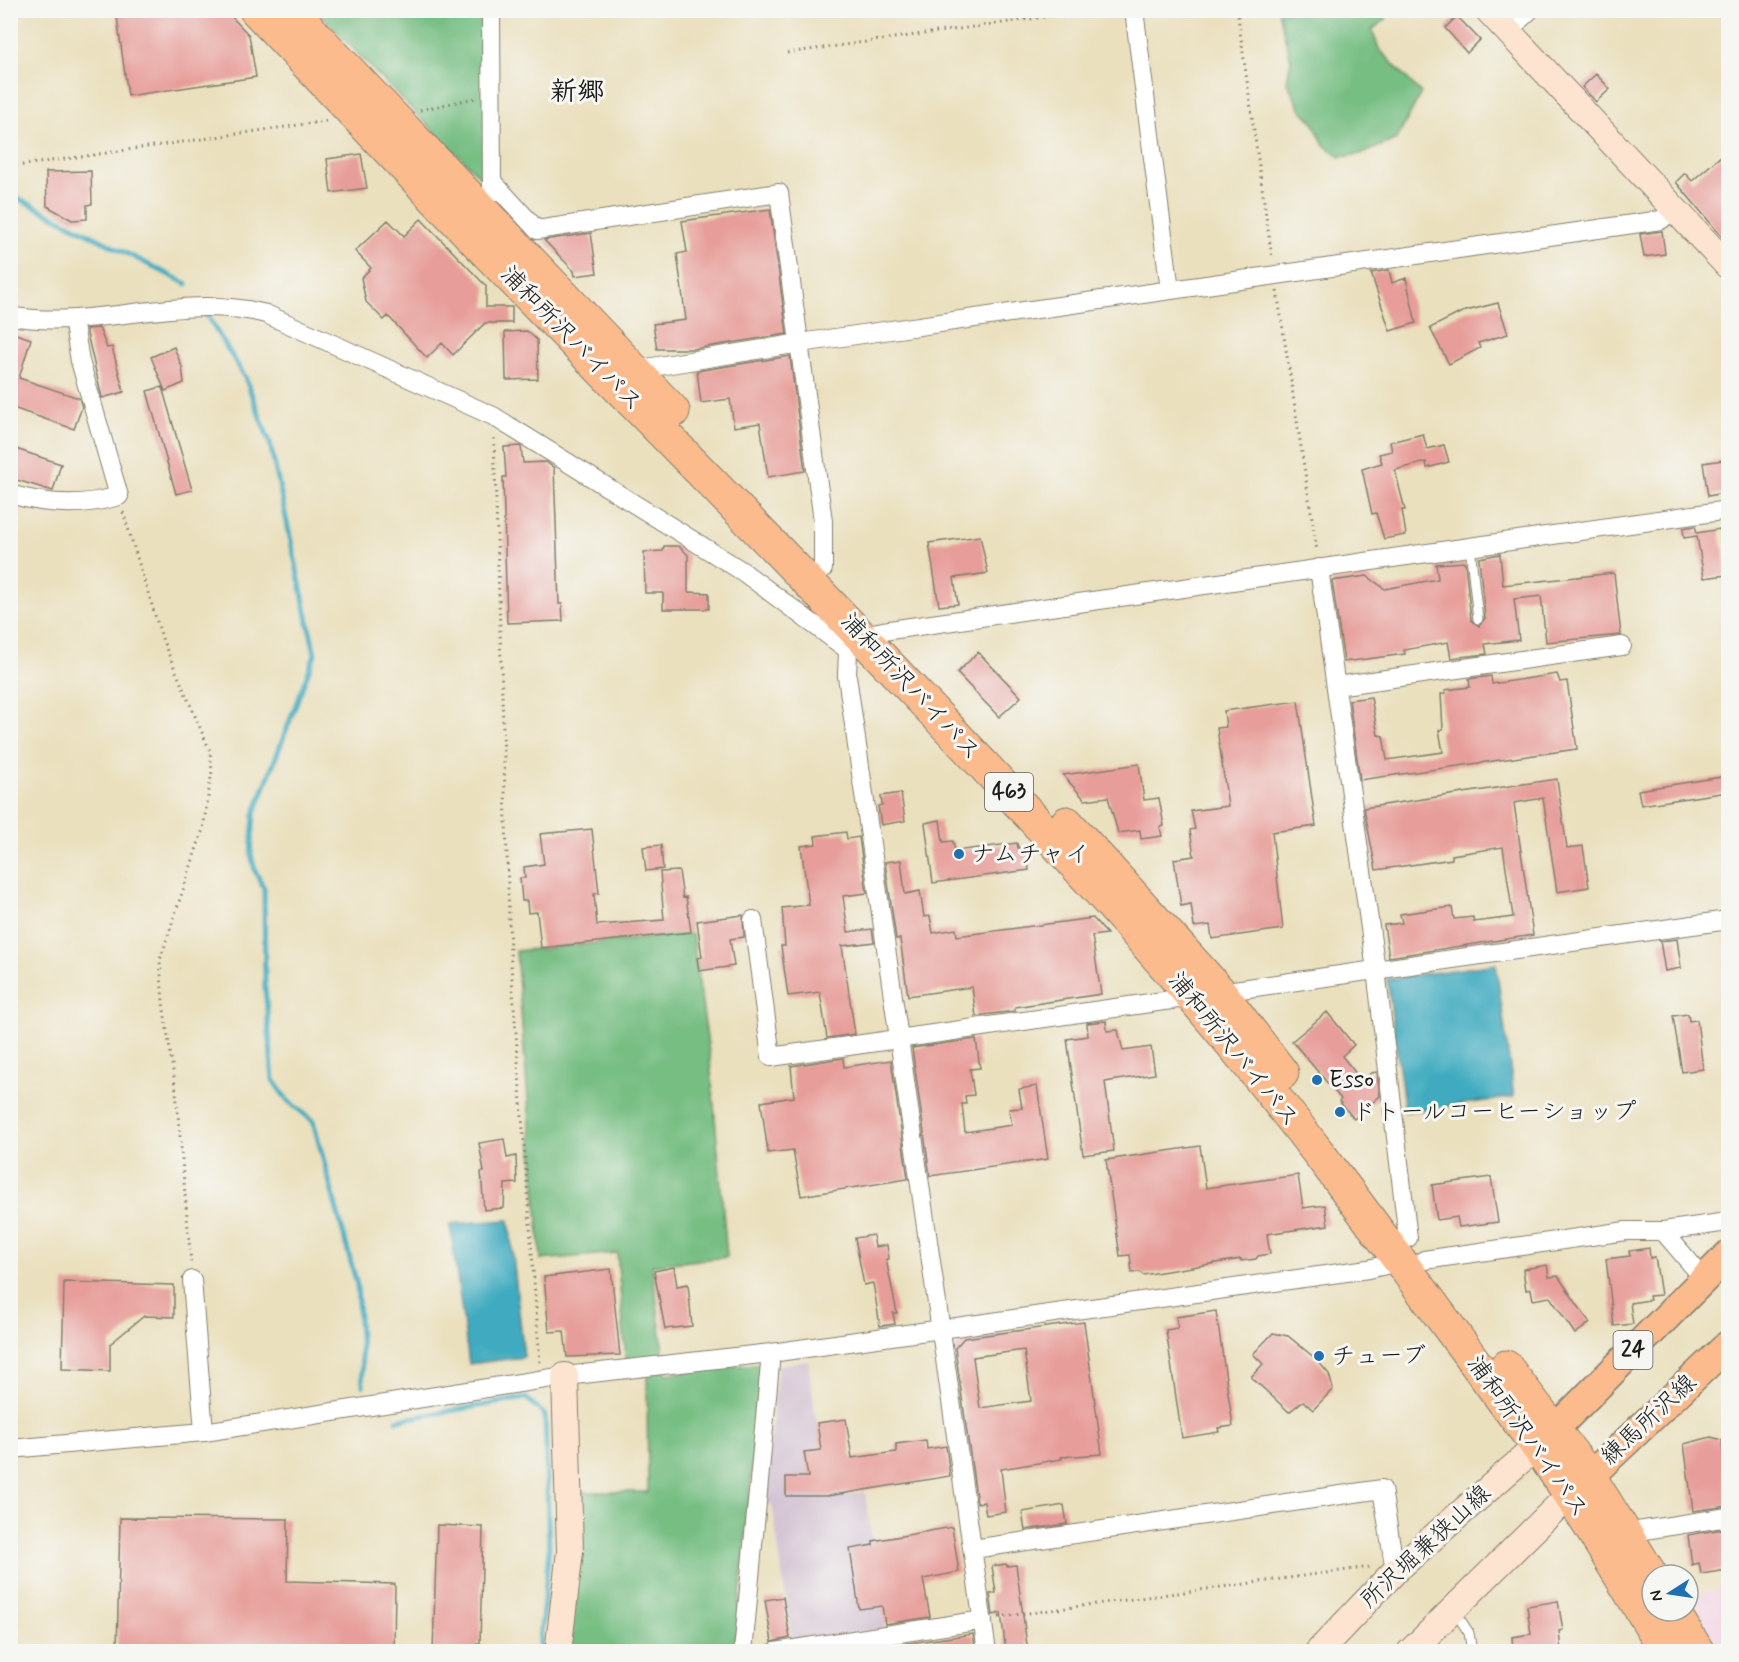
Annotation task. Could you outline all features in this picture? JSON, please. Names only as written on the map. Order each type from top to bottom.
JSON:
[{"type":"highway","name":"浦和所沢バイパス","points":[[256,10],[527,294],[864,639],[1063,850],[1206,995],[1289,1117],[1410,1253],[1580,1485],[1625,1533],[1643,1563]]},
{"type":"highway","name":"浦和所沢バイパス","points":[[291,10],[823,568],[864,639]]},
{"type":"highway","name":"浦和所沢バイパス","points":[[1580,1485],[1667,1652]]},
{"type":"highway","points":[[1680,1623],[1698,1652]]},
{"type":"main road","name":"24","points":[[1545,1437],[1728,1255]]},
{"type":"main road","name":"練馬所沢線","points":[[1580,1485],[1728,1346]]},
{"type":"street","points":[[491,10],[493,221]]},
{"type":"street","points":[[1134,10],[1170,290]]},
{"type":"street","points":[[1488,10],[1728,266]]},
{"type":"street","points":[[1508,31],[1530,10]]},
{"type":"street","points":[[492,182],[537,230],[779,193],[823,521],[823,568]]},
{"type":"street","points":[[634,370],[800,343],[1661,220],[1674,209]]},
{"type":"street","points":[[10,316],[73,319],[213,305],[240,307],[266,314],[494,416],[742,572],[864,639],[1319,568],[1728,510]]},
{"type":"street","points":[[10,494],[38,503],[94,504],[119,496],[80,361],[73,319]]},
{"type":"street","points":[[1319,568],[1376,970],[1410,1253]]},
{"type":"street","points":[[864,639],[847,676],[943,1330],[987,1652]]},
{"type":"street","points":[[1336,686],[1622,646]]},
{"type":"street","points":[[753,920],[771,1057],[1728,920]]},
{"type":"street","points":[[12,1449],[204,1432],[553,1378],[771,1353],[943,1330],[1357,1271],[1410,1253],[1626,1231],[1663,1231],[1728,1222]]},
{"type":"street","points":[[1663,1231],[1704,1279]]},
{"type":"street","points":[[192,1280],[204,1432]]},
{"type":"street","points":[[743,1652],[771,1353]]},
{"type":"street","points":[[553,1378],[570,1551],[558,1652]]},
{"type":"street","name":"所沢堀兼狭山線","points":[[1318,1652],[1395,1571],[1545,1437]]},
{"type":"street","points":[[1410,1652],[1580,1485]]},
{"type":"street","points":[[973,1549],[1382,1489],[1395,1571]]},
{"type":"street","points":[[1625,1533],[1728,1517]]},
{"type":"street","points":[[775,1652],[982,1620]]},
{"type":"lane","points":[[1470,546],[1478,619]]},
{"type":"lane","points":[[1454,1610],[1469,1633],[1472,1652]]},
{"type":"path","points":[[787,53],[1095,10]]},
{"type":"path","points":[[392,117],[491,95]]},
{"type":"path","points":[[10,167],[357,117]]},
{"type":"path","points":[[494,416],[510,951],[553,1378]]},
{"type":"path","points":[[119,496],[163,641],[210,751],[212,771],[203,829],[160,960],[163,1003],[176,1091],[192,1280]]},
{"type":"path","points":[[10,1529],[12,1449]]},
{"type":"path","points":[[982,1620],[1380,1566],[1395,1571]]},
{"type":"shaded area","points":[[808,1361],[827,1497],[865,1492],[885,1629],[792,1641],[772,1504],[763,1505],[778,1365]]},
{"type":"shaded area","points":[[1728,1587],[1728,1651],[1720,1651],[1700,1617],[1700,1593]]},
{"type":"green space","points":[[318,11],[485,11],[487,184],[374,71]]},
{"type":"green space","points":[[1278,11],[1388,11],[1386,19],[1372,30],[1379,49],[1421,93],[1397,139],[1362,154],[1340,157],[1324,145],[1313,122],[1300,108],[1287,82],[1291,60]]},
{"type":"green space","points":[[692,934],[710,1059],[727,1257],[652,1265],[666,1374],[762,1363],[735,1651],[568,1651],[575,1492],[648,1492],[647,1375],[626,1360],[617,1253],[541,1260],[516,951]]},
{"type":"water","points":[[1496,964],[1514,1097],[1405,1112],[1387,979]]},
{"type":"water","points":[[509,1220],[524,1357],[469,1364],[450,1224]]},
{"type":"building","points":[[116,10],[223,10],[224,15],[229,14],[249,35],[256,77],[128,96]]},
{"type":"building","points":[[1457,16],[1480,40],[1467,53],[1445,28]]},
{"type":"building","points":[[1596,74],[1610,89],[1596,102],[1582,87]]},
{"type":"building","points":[[1728,150],[1728,244],[1676,182],[1685,173],[1692,181]]},
{"type":"building","points":[[361,154],[367,188],[331,193],[327,159]]},
{"type":"building","points":[[91,171],[92,204],[87,205],[87,219],[72,220],[47,206],[46,172]]},
{"type":"building","points":[[770,209],[787,334],[693,349],[657,349],[653,324],[686,320],[677,254],[687,252],[682,221]]},
{"type":"building","points":[[421,219],[486,286],[486,307],[512,307],[512,323],[485,323],[453,355],[442,343],[427,358],[388,316],[384,320],[366,302],[361,278],[371,268],[355,251],[388,220],[404,236]]},
{"type":"building","points":[[1662,231],[1665,254],[1644,257],[1640,234]]},
{"type":"building","points":[[591,233],[597,273],[575,276],[574,271],[544,240]]},
{"type":"building","points":[[1389,270],[1392,283],[1406,278],[1416,323],[1390,331],[1371,273]]},
{"type":"building","points":[[1498,303],[1508,334],[1478,343],[1480,348],[1449,364],[1430,328],[1462,312]]},
{"type":"building","points":[[99,328],[107,348],[112,347],[124,392],[102,398],[86,329]]},
{"type":"building","points":[[527,331],[537,340],[538,379],[506,380],[505,332]]},
{"type":"building","points":[[10,332],[31,339],[19,378],[79,398],[82,407],[74,429],[10,407]]},
{"type":"building","points":[[174,347],[182,367],[184,383],[165,391],[151,357]]},
{"type":"building","points":[[790,356],[805,471],[768,477],[760,423],[734,427],[730,399],[701,403],[697,371]]},
{"type":"building","points":[[162,387],[192,490],[176,494],[147,391]]},
{"type":"building","points":[[1423,434],[1427,449],[1444,445],[1449,462],[1427,468],[1426,462],[1395,470],[1405,510],[1402,510],[1406,535],[1384,539],[1376,513],[1372,514],[1362,469],[1382,463],[1379,454],[1392,451],[1390,442]]},
{"type":"building","points":[[521,446],[523,463],[546,462],[554,468],[559,604],[562,604],[563,621],[507,623],[504,447]]},
{"type":"building","points":[[10,447],[61,464],[53,491],[10,478]]},
{"type":"building","points":[[1723,460],[1728,492],[1708,496],[1703,463]]},
{"type":"building","points":[[1695,526],[1697,533],[1720,529],[1727,575],[1704,578],[1697,536],[1684,538],[1683,528]]},
{"type":"building","points":[[980,536],[988,573],[954,578],[958,604],[939,606],[929,543]]},
{"type":"building","points":[[664,546],[679,546],[688,555],[688,592],[709,593],[709,609],[663,609],[663,593],[645,593],[644,552],[663,551]]},
{"type":"building","points":[[1500,554],[1503,585],[1614,573],[1621,635],[1546,642],[1541,596],[1514,599],[1519,640],[1485,644],[1487,654],[1451,658],[1448,642],[1404,650],[1405,654],[1344,662],[1332,581],[1367,576],[1385,589],[1438,579],[1436,564],[1465,562],[1471,620],[1479,626],[1485,618],[1479,558]]},
{"type":"building","points":[[978,652],[1021,697],[999,717],[957,673]]},
{"type":"building","points":[[1557,674],[1560,682],[1567,681],[1577,749],[1360,780],[1349,700],[1371,697],[1378,735],[1383,736],[1387,760],[1443,752],[1439,730],[1443,730],[1441,694],[1446,693],[1445,690],[1470,687],[1469,679],[1491,676],[1492,684]]},
{"type":"building","points":[[1298,701],[1316,826],[1272,832],[1283,929],[1212,939],[1210,925],[1194,927],[1191,904],[1181,906],[1174,859],[1194,856],[1190,830],[1195,829],[1191,811],[1228,806],[1217,728],[1226,727],[1224,711]]},
{"type":"building","points":[[1139,764],[1144,800],[1159,798],[1164,826],[1160,827],[1162,836],[1141,839],[1140,830],[1118,833],[1108,797],[1085,800],[1063,775]]},
{"type":"building","points":[[1728,776],[1728,792],[1641,805],[1638,790]]},
{"type":"building","points":[[1557,779],[1567,848],[1583,846],[1589,887],[1557,892],[1543,798],[1514,803],[1533,935],[1389,957],[1384,925],[1402,923],[1400,914],[1452,907],[1454,919],[1473,917],[1474,922],[1513,917],[1503,847],[1452,855],[1452,859],[1376,870],[1364,808]]},
{"type":"building","points":[[901,793],[905,821],[881,825],[878,806],[882,805],[881,796]]},
{"type":"building","points":[[940,820],[943,842],[953,841],[955,851],[1017,843],[1018,848],[1026,847],[1029,870],[933,883],[925,823]]},
{"type":"building","points":[[592,829],[599,893],[594,894],[597,925],[664,920],[660,872],[679,871],[683,898],[686,897],[691,932],[541,948],[537,912],[528,913],[527,901],[522,901],[520,878],[525,878],[524,867],[544,864],[540,834]]},
{"type":"building","points":[[846,832],[847,839],[859,837],[867,893],[843,896],[848,932],[872,929],[874,942],[842,946],[855,1034],[827,1038],[820,992],[788,996],[781,946],[785,946],[782,908],[809,905],[801,846],[816,844],[815,836]]},
{"type":"building","points":[[661,845],[663,869],[646,871],[643,847]]},
{"type":"building","points":[[901,860],[905,894],[920,891],[924,917],[930,916],[933,933],[956,929],[957,936],[1093,918],[1107,934],[1092,936],[1101,994],[1015,1007],[1015,1011],[976,1016],[972,987],[908,996],[900,939],[896,939],[885,862]]},
{"type":"building","points":[[743,915],[744,937],[730,939],[734,966],[699,971],[697,958],[702,957],[697,921]]},
{"type":"building","points":[[1677,939],[1681,968],[1665,971],[1660,941]]},
{"type":"building","points":[[1327,1012],[1354,1045],[1342,1056],[1362,1081],[1371,1073],[1377,1072],[1380,1096],[1354,1119],[1339,1101],[1341,1099],[1292,1041]]},
{"type":"building","points":[[1688,1014],[1689,1021],[1697,1020],[1703,1069],[1682,1072],[1673,1016]]},
{"type":"building","points":[[1106,1021],[1107,1031],[1118,1030],[1123,1051],[1151,1047],[1155,1074],[1105,1082],[1114,1151],[1083,1155],[1067,1039],[1088,1036],[1087,1023]]},
{"type":"building","points":[[976,1039],[980,1068],[970,1069],[974,1095],[965,1096],[966,1104],[962,1104],[965,1132],[1012,1125],[1009,1109],[1022,1108],[1019,1089],[1037,1086],[1048,1159],[930,1176],[912,1048]]},
{"type":"building","points":[[843,1058],[844,1067],[891,1060],[908,1179],[801,1196],[793,1150],[768,1153],[761,1102],[794,1097],[791,1066]]},
{"type":"building","points":[[504,1139],[507,1158],[516,1156],[517,1183],[505,1184],[504,1208],[484,1210],[481,1172],[484,1172],[479,1143]]},
{"type":"building","points":[[1200,1146],[1206,1188],[1298,1175],[1303,1208],[1325,1205],[1328,1225],[1267,1234],[1270,1254],[1258,1256],[1256,1259],[1241,1261],[1241,1259],[1143,1275],[1140,1272],[1132,1273],[1130,1255],[1120,1256],[1106,1160]]},
{"type":"building","points":[[1491,1177],[1498,1222],[1459,1227],[1457,1217],[1437,1220],[1432,1185]]},
{"type":"building","points":[[873,1235],[875,1247],[887,1245],[889,1259],[886,1259],[897,1313],[893,1313],[895,1324],[880,1326],[873,1283],[864,1285],[855,1238]]},
{"type":"building","points":[[1649,1248],[1650,1258],[1655,1257],[1661,1295],[1649,1296],[1650,1300],[1630,1303],[1633,1324],[1614,1326],[1606,1259],[1630,1256],[1629,1251]]},
{"type":"building","points":[[1547,1265],[1549,1277],[1558,1276],[1590,1323],[1575,1334],[1550,1297],[1533,1300],[1531,1289],[1526,1290],[1523,1269]]},
{"type":"building","points":[[674,1267],[677,1286],[688,1284],[692,1326],[665,1329],[654,1271]]},
{"type":"building","points":[[611,1269],[620,1355],[567,1357],[564,1331],[549,1332],[544,1277]]},
{"type":"building","points":[[64,1282],[174,1285],[174,1317],[144,1316],[110,1344],[110,1371],[62,1369]]},
{"type":"building","points":[[1216,1311],[1233,1426],[1218,1428],[1219,1432],[1182,1438],[1166,1330],[1178,1328],[1176,1317]]},
{"type":"building","points":[[1084,1322],[1102,1454],[1061,1457],[1062,1459],[1001,1469],[1006,1512],[986,1515],[984,1502],[977,1503],[955,1348],[964,1338]],"holes":[[[1024,1350],[1031,1401],[980,1408],[973,1357]]]},
{"type":"building","points":[[1273,1333],[1288,1336],[1316,1359],[1329,1374],[1333,1389],[1313,1410],[1303,1401],[1289,1412],[1251,1377],[1263,1364],[1253,1354]]},
{"type":"building","points":[[846,1419],[852,1458],[896,1452],[896,1444],[926,1440],[927,1449],[946,1446],[950,1476],[828,1496],[786,1496],[786,1477],[808,1477],[804,1452],[821,1450],[817,1423]]},
{"type":"building","points":[[1711,1437],[1722,1440],[1728,1506],[1693,1511],[1684,1444]]},
{"type":"building","points":[[1064,1505],[1067,1524],[1025,1530],[1022,1512]]},
{"type":"building","points":[[120,1518],[288,1519],[287,1581],[395,1584],[394,1652],[117,1652]]},
{"type":"building","points":[[437,1525],[483,1527],[480,1643],[477,1643],[476,1652],[433,1652]]},
{"type":"building","points":[[952,1527],[959,1572],[923,1579],[930,1617],[885,1624],[882,1606],[859,1609],[850,1549],[873,1545],[873,1541]]},
{"type":"building","points":[[1728,1528],[1728,1570],[1701,1574],[1700,1563],[1692,1563],[1688,1535]]},
{"type":"building","points":[[1006,1564],[1007,1566],[1016,1565],[1028,1652],[1006,1652],[1001,1613],[993,1615],[990,1594],[996,1593],[992,1566]]},
{"type":"building","points":[[783,1597],[790,1638],[772,1642],[765,1600]]},
{"type":"building","points":[[1558,1601],[1563,1630],[1559,1631],[1561,1652],[1513,1652],[1512,1637],[1531,1634],[1527,1606]]},
{"type":"building","points":[[973,1634],[976,1652],[904,1652],[903,1644]]},
{"type":"waterway","points":[[10,194],[187,284]]},
{"type":"waterway","points":[[206,314],[245,377],[270,443],[315,654],[254,815],[251,854],[255,871],[264,888],[265,987],[273,1080],[287,1100],[313,1121],[357,1285],[363,1386]]},
{"type":"waterway","points":[[397,1420],[526,1398],[545,1415],[549,1549],[539,1652]]},
{"type":"place","name":"ナムチャイ","points":[[959,854]]},
{"type":"place","name":"Esso","points":[[1317,1080]]},
{"type":"place","name":"ドトールコーヒーショップ","points":[[1340,1112]]},
{"type":"place","name":"チューブ","points":[[1319,1356]]},
{"type":"district","name":"新郷","points":[[577,92]]}]
